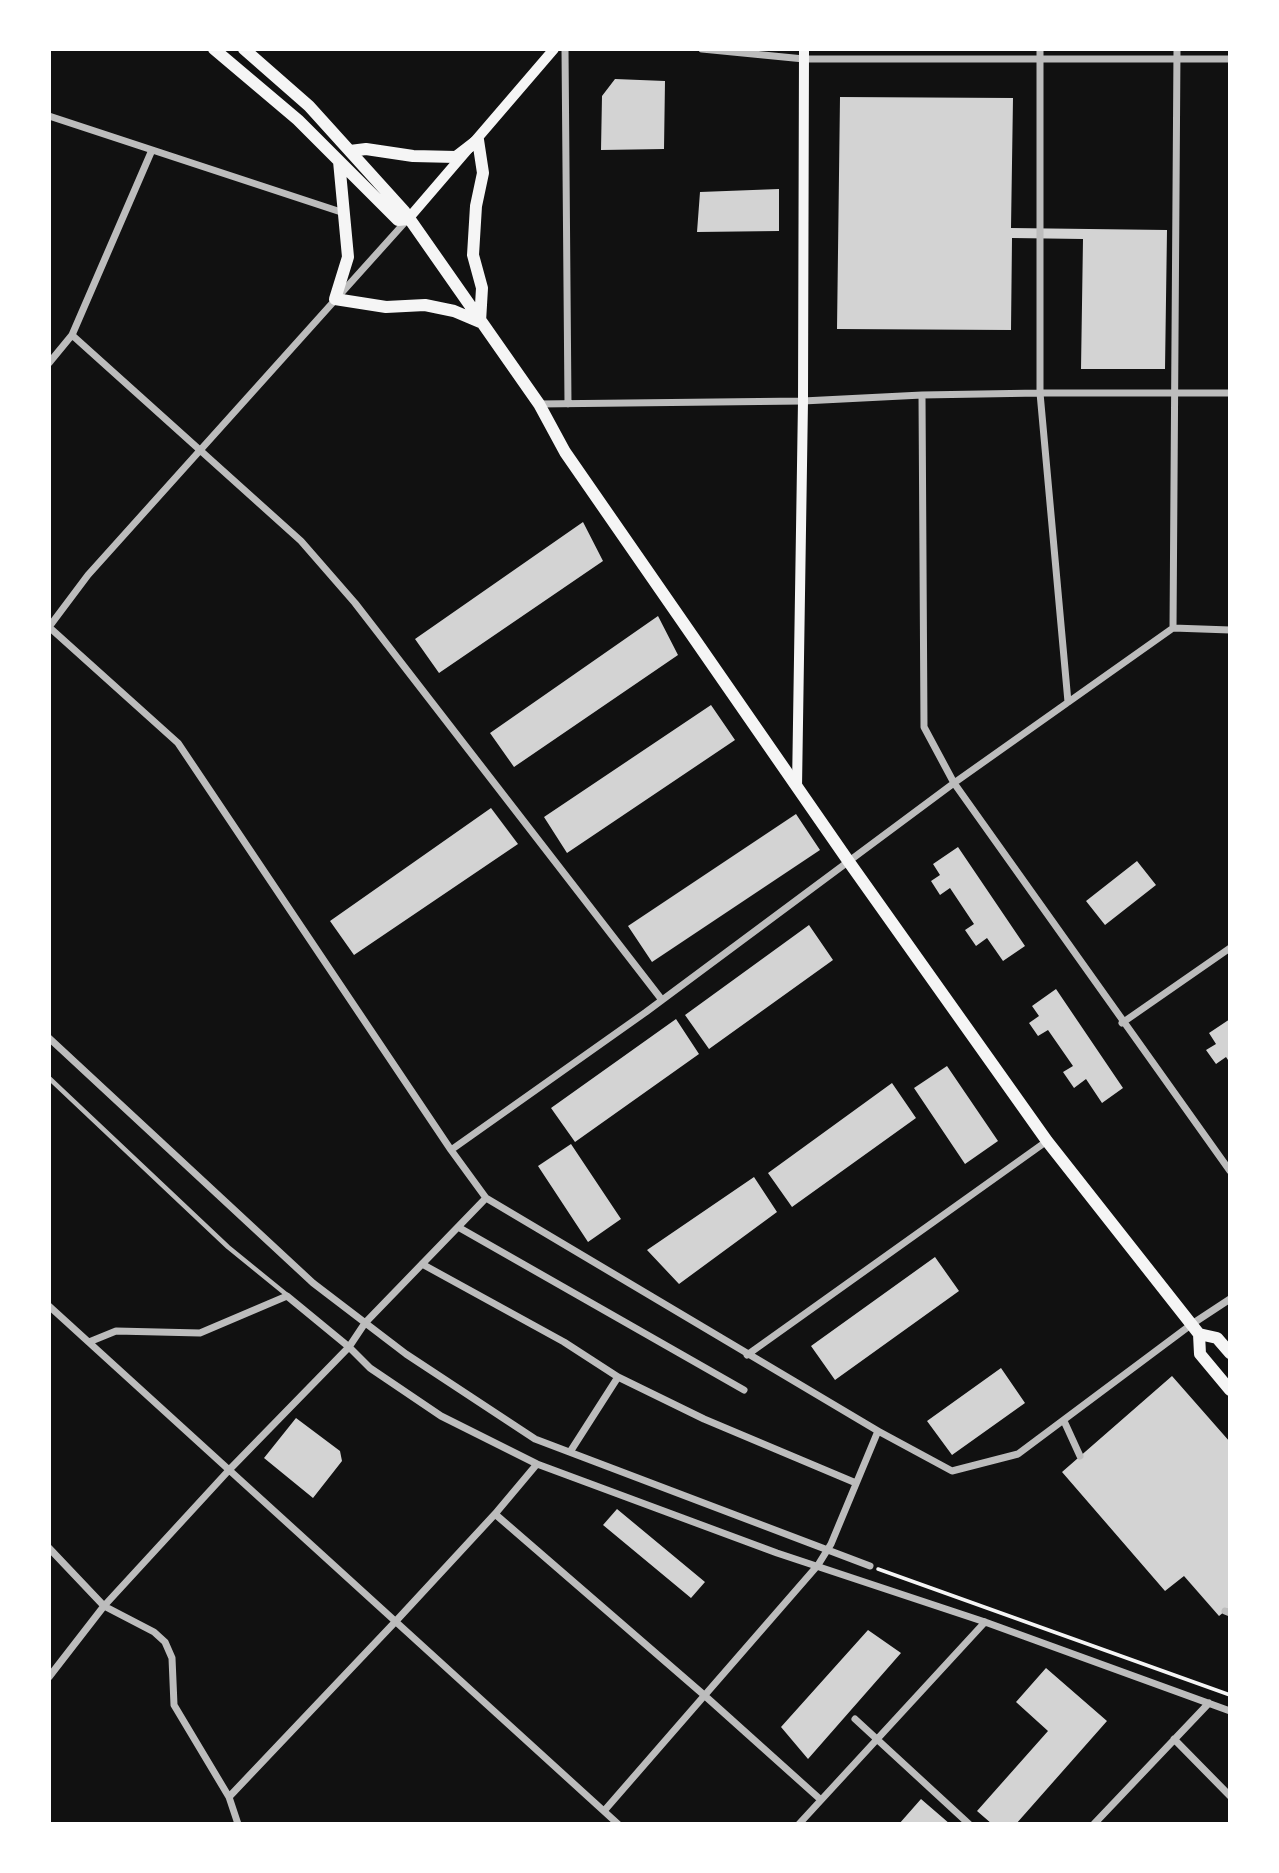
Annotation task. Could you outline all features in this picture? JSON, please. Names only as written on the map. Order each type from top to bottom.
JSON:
[{"type":"main road","points":[[214,49],[299,120],[398,220],[408,219],[554,49]]},
{"type":"main road","points":[[244,49],[309,106],[404,211],[538,404],[565,452],[1046,1141],[1196,1329],[1217,1338],[1230,1353]]},
{"type":"main road","points":[[797,787],[803,401],[804,54]]},
{"type":"main road","points":[[350,151],[366,149],[413,156],[456,157],[478,140]]},
{"type":"main road","points":[[478,140],[482,173],[476,206],[473,255],[482,288],[480,322]]},
{"type":"main road","points":[[339,161],[348,257],[335,299],[386,307],[425,305],[454,311],[480,322]]},
{"type":"main road","points":[[1196,1329],[1200,1354],[1230,1390]]},
{"type":"street","points":[[565,49],[568,404]]},
{"type":"street","points":[[702,49],[1040,59],[1230,59]]},
{"type":"street","points":[[1040,49],[1040,393],[1068,702]]},
{"type":"street","points":[[1173,628],[1177,49]]},
{"type":"street","points":[[49,116],[344,213]]},
{"type":"street","points":[[49,362],[72,335],[152,150]]},
{"type":"street","points":[[408,219],[88,575],[49,627],[178,743],[486,1198],[747,1356],[878,1431],[952,1471],[1018,1454],[1196,1329],[1230,1298]]},
{"type":"street","points":[[72,335],[301,541],[355,603],[662,1000]]},
{"type":"street","points":[[538,404],[803,401],[1040,393],[1230,393]]},
{"type":"street","points":[[922,395],[924,727],[954,783],[1122,1023],[1230,1171]]},
{"type":"street","points":[[451,1150],[662,1000],[954,783],[1173,628],[1230,630]]},
{"type":"street","points":[[1122,1023],[1230,948]]},
{"type":"street","points":[[49,1038],[313,1283],[405,1354],[535,1439],[870,1566]]},
{"type":"street","points":[[747,1356],[1046,1141]]},
{"type":"street","points":[[49,1677],[104,1605],[230,1469],[349,1347],[365,1323],[486,1198]]},
{"type":"street","points":[[458,1227],[744,1390]]},
{"type":"street","points":[[422,1264],[565,1342],[618,1377],[704,1419],[856,1483]]},
{"type":"street","points":[[89,1342],[116,1331],[200,1334],[287,1296],[349,1347],[370,1368],[441,1416],[537,1465],[777,1553],[985,1622],[1230,1711]]},
{"type":"street","points":[[49,1306],[618,1824]]},
{"type":"street","points":[[570,1452],[618,1377]]},
{"type":"street","points":[[1064,1420],[1080,1456]]},
{"type":"street","points":[[604,1811],[818,1565],[878,1431]]},
{"type":"street","points":[[229,1797],[396,1621],[537,1465]]},
{"type":"street","points":[[495,1514],[821,1800]]},
{"type":"street","points":[[49,1548],[104,1605],[154,1632],[165,1643],[172,1658],[174,1705],[229,1797],[238,1824]]},
{"type":"street","points":[[799,1824],[985,1622]]},
{"type":"street","points":[[1094,1824],[1209,1703]]},
{"type":"street","points":[[855,1719],[969,1824]]},
{"type":"street","points":[[1174,1738],[1230,1796]]},
{"type":"lane","points":[[49,1078],[228,1247],[287,1296]]},
{"type":"path","points":[[870,1566],[1230,1695]]},
{"type":"building","points":[[615,79],[665,81],[664,149],[601,150],[602,96]]},
{"type":"building","points":[[840,97],[1013,98],[1011,228],[1167,230],[1165,369],[1081,369],[1083,239],[1012,238],[1011,330],[837,329]]},
{"type":"building","points":[[779,189],[779,231],[697,232],[700,192]]},
{"type":"building","points":[[583,522],[603,561],[439,673],[415,639]]},
{"type":"building","points":[[658,616],[678,655],[514,767],[490,733]]},
{"type":"building","points":[[711,705],[735,740],[567,853],[544,817]]},
{"type":"building","points":[[491,808],[518,844],[354,955],[330,921]]},
{"type":"building","points":[[796,814],[820,850],[652,962],[628,926]]},
{"type":"building","points":[[958,847],[1025,946],[1003,961],[987,938],[976,946],[965,930],[974,924],[950,888],[940,895],[931,881],[940,875],[933,864]]},
{"type":"building","points":[[1137,861],[1156,885],[1105,925],[1086,901]]},
{"type":"building","points":[[809,925],[833,960],[709,1049],[685,1015]]},
{"type":"building","points":[[1056,989],[1123,1088],[1102,1103],[1086,1079],[1074,1088],[1063,1072],[1073,1066],[1048,1030],[1038,1036],[1029,1023],[1039,1016],[1032,1006]]},
{"type":"building","points":[[676,1019],[699,1054],[575,1142],[551,1108]]},
{"type":"building","points":[[1230,1019],[1230,1063],[1226,1057],[1216,1064],[1206,1050],[1216,1044],[1209,1033]]},
{"type":"building","points":[[947,1066],[998,1141],[965,1164],[914,1088]]},
{"type":"building","points":[[892,1083],[916,1118],[792,1207],[768,1173]]},
{"type":"building","points":[[571,1144],[621,1219],[588,1242],[538,1166]]},
{"type":"building","points":[[754,1177],[777,1212],[679,1284],[647,1250]]},
{"type":"building","points":[[935,1257],[959,1291],[835,1380],[811,1346]]},
{"type":"building","points":[[1001,1368],[1025,1403],[952,1455],[927,1421]]},
{"type":"building","points":[[1172,1376],[1230,1442],[1230,1607],[1219,1616],[1184,1576],[1165,1591],[1062,1472]]},
{"type":"building","points":[[296,1418],[340,1451],[342,1461],[313,1498],[264,1458]]},
{"type":"building","points":[[617,1509],[705,1582],[691,1598],[603,1525]]},
{"type":"building","points":[[868,1630],[901,1653],[808,1759],[781,1727]]},
{"type":"building","points":[[1046,1668],[1107,1721],[1016,1824],[992,1824],[977,1811],[1048,1731],[1016,1702]]},
{"type":"building","points":[[921,1799],[950,1824],[899,1824]]}]
